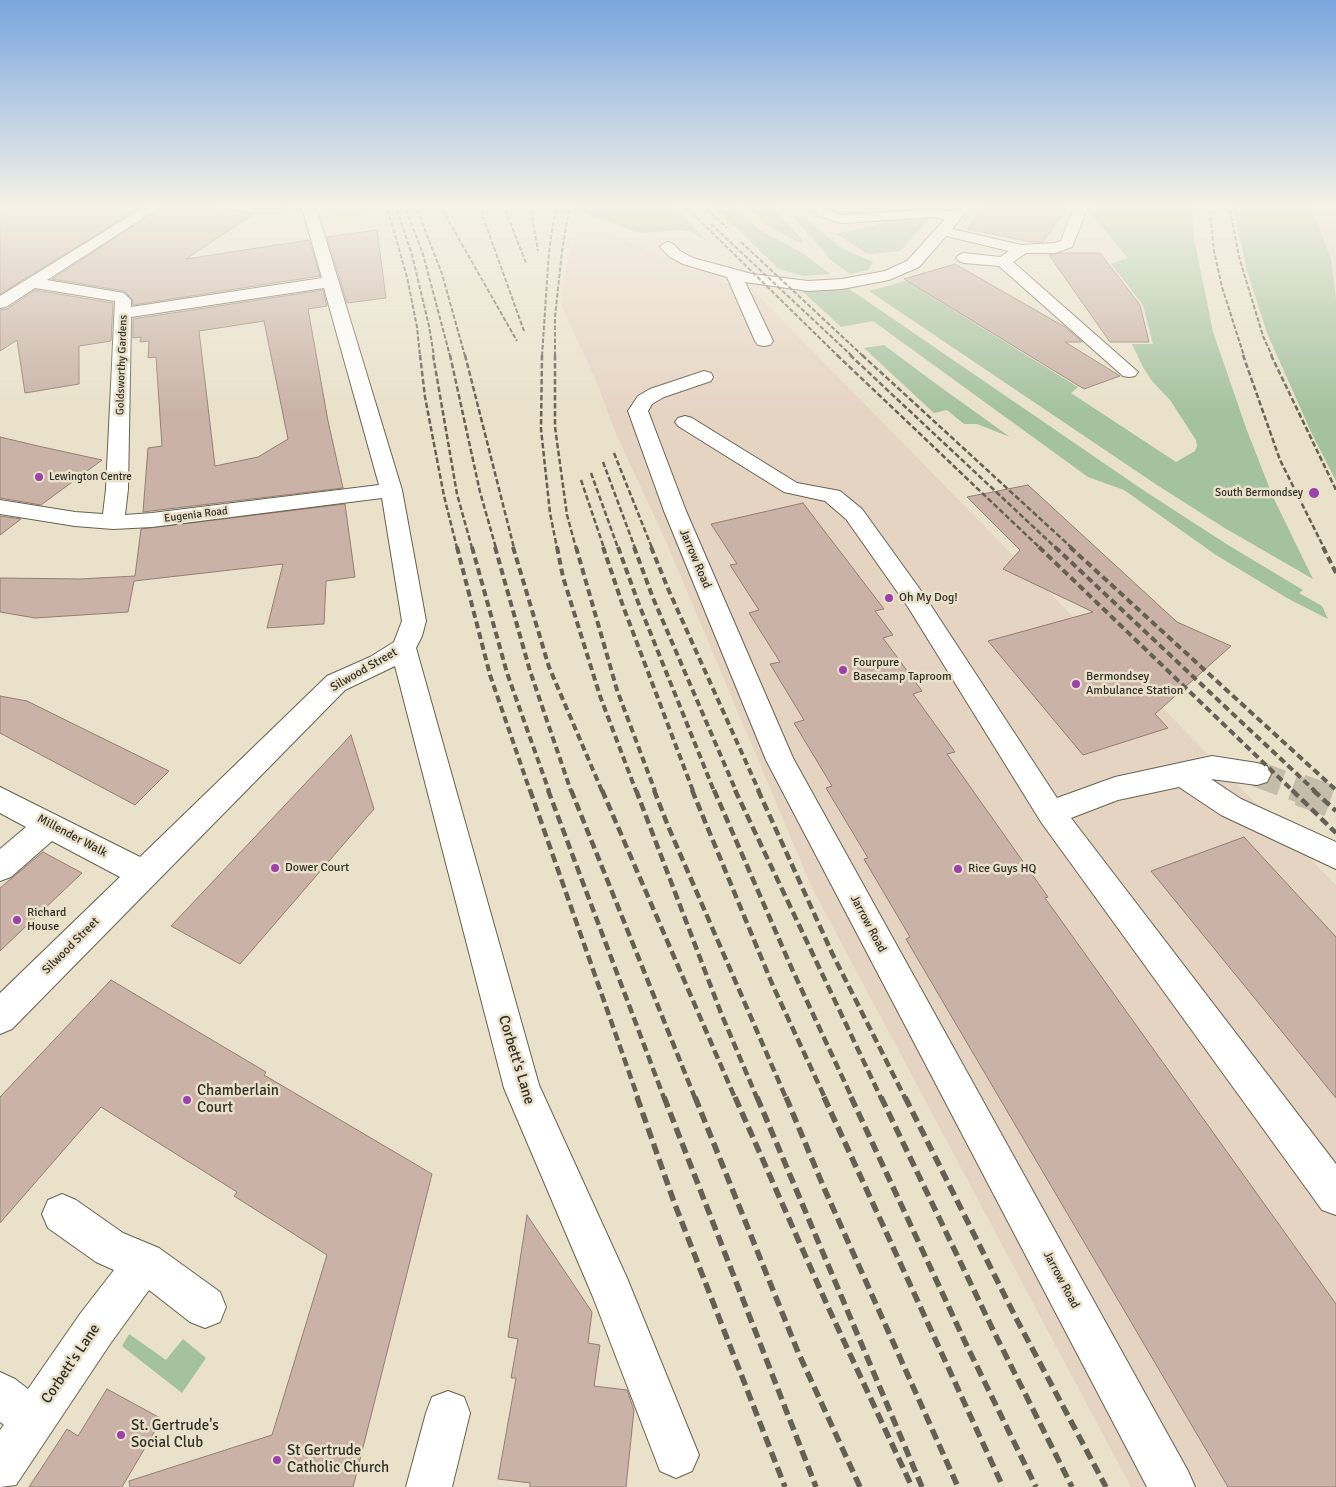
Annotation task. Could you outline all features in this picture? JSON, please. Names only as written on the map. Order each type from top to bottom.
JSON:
[{"type":"street","points":[[0,303],[47,273]]},
{"type":"street","name":"Silwood Street","points":[[0,1017],[336,683],[347,676],[379,664],[403,648],[410,636],[414,621],[391,490],[329,273]]},
{"type":"street","points":[[729,273],[758,281],[829,286],[876,278],[891,273]]},
{"type":"street","points":[[1016,273],[1129,372]]},
{"type":"street","points":[[734,275],[764,341]]},
{"type":"street","points":[[124,313],[330,282]]},
{"type":"street","name":"Goldsworthy Gardens","points":[[32,283],[118,296],[123,300],[117,490],[113,522]]},
{"type":"street","name":"Jarrow Road","points":[[704,377],[657,392],[646,400],[638,411],[675,511],[742,671],[780,760],[1172,1487]]},
{"type":"street","points":[[685,422],[791,488],[832,496],[854,514],[916,601],[1051,813],[1336,1196]]},
{"type":"street","name":"Eugenia Road","points":[[0,507],[75,519],[113,522],[152,520],[391,490]]},
{"type":"street","name":"Corbett's Lane","points":[[403,648],[522,1088],[612,1293],[676,1455]]},
{"type":"street","points":[[1051,813],[1115,789],[1183,776],[1212,768],[1257,774]]},
{"type":"street","points":[[1183,776],[1230,807],[1336,856]]},
{"type":"street","name":"Millender Walk","points":[[0,799],[143,874]]},
{"type":"street","points":[[0,868],[50,825]]},
{"type":"street","points":[[1301,841],[1336,877]]},
{"type":"street","points":[[62,1214],[110,1248],[145,1262],[206,1307]]},
{"type":"street","name":"Corbett's Lane","points":[[0,1469],[95,1329],[145,1262]]},
{"type":"street","points":[[0,1394],[33,1420]]},
{"type":"street","points":[[429,1487],[448,1414]]},
{"type":"shaded area","points":[[565,273],[715,273],[721,275],[723,282],[750,287],[1336,885],[1336,1487],[1131,1487],[812,888],[665,539],[616,434],[595,378],[562,307]]},
{"type":"shaded area","points":[[1333,273],[1336,273],[1336,299]]},
{"type":"green space","points":[[794,273],[830,274],[803,276]]},
{"type":"green space","points":[[1118,273],[1201,273],[1213,332],[1246,428],[1273,497],[1313,579],[1223,527],[1157,485],[869,291],[906,281],[1078,387],[1071,393],[1176,462],[1195,451],[1197,446],[1196,440],[1170,400],[1152,381],[1132,344],[1153,344],[1143,305]]},
{"type":"green space","points":[[1248,273],[1333,273],[1336,299],[1336,481],[1312,434],[1267,333]]},
{"type":"green space","points":[[848,288],[1146,492],[1228,545],[1303,590],[1299,593],[1322,606],[1328,619],[1287,598],[1216,555],[1124,490],[1088,477],[873,321],[841,327],[801,290]]},
{"type":"green space","points":[[884,345],[1010,437],[977,424],[964,424],[947,410],[934,413],[864,348]]},
{"type":"green space","points":[[129,1334],[166,1360],[183,1339],[206,1358],[182,1393],[122,1346]]},
{"type":"building","points":[[0,273],[33,273],[0,294]]},
{"type":"building","points":[[61,273],[319,273],[320,276],[133,305],[132,299],[124,291],[52,279]]},
{"type":"building","points":[[338,273],[383,273],[386,298],[347,303]]},
{"type":"building","points":[[923,273],[971,273],[1065,327],[1082,342],[1065,342],[1120,376],[1084,389],[904,279]]},
{"type":"building","points":[[1062,273],[1116,273],[1140,305],[1149,342],[1110,342]]},
{"type":"building","points":[[35,290],[113,303],[111,341],[79,346],[79,384],[25,393],[17,340],[0,351],[0,310],[7,309]]},
{"type":"building","points":[[323,290],[327,306],[308,309],[328,421],[343,488],[143,512],[148,448],[162,446],[156,357],[148,358],[149,341],[140,342],[141,337],[133,338],[133,319]],"holes":[[[264,321],[288,439],[258,457],[215,466],[199,331]]]},
{"type":"building","name":"Lewington Centre","points":[[0,437],[102,460],[41,505],[0,498]]},
{"type":"building","points":[[1028,485],[1177,622],[1231,646],[1155,714],[1168,728],[1083,755],[988,641],[1093,612],[1003,569],[1020,550],[967,497]]},
{"type":"building","points":[[803,503],[884,609],[875,611],[893,635],[883,638],[922,691],[913,694],[955,752],[947,754],[1048,897],[1045,898],[1336,1304],[1336,1487],[1228,1487],[906,939],[910,937],[864,859],[868,858],[826,788],[832,786],[794,723],[804,720],[770,664],[780,662],[749,613],[759,610],[730,565],[737,564],[711,524]]},
{"type":"building","points":[[345,504],[355,577],[326,581],[324,624],[267,628],[283,564],[134,581],[128,612],[35,618],[0,612],[0,578],[80,579],[135,576],[141,529]]},
{"type":"building","points":[[0,516],[21,519],[0,535]]},
{"type":"building","points":[[0,696],[27,701],[169,771],[135,805],[0,733]]},
{"type":"building","name":"Dower Court","points":[[351,735],[374,809],[240,964],[171,926]]},
{"type":"building","points":[[1244,837],[1336,937],[1336,1098],[1151,871]]},
{"type":"building","name":"Richard House","points":[[43,852],[82,873],[0,951],[0,888]]},
{"type":"building","points":[[111,980],[266,1072],[264,1075],[432,1174],[353,1487],[130,1487],[129,1481],[272,1435],[327,1255],[234,1196],[237,1192],[101,1107],[0,1223],[0,1097]]},
{"type":"building","points":[[527,1215],[592,1312],[588,1343],[600,1345],[594,1386],[627,1390],[634,1410],[626,1487],[530,1487],[530,1483],[498,1479],[516,1378],[511,1378],[518,1339],[508,1337]]},
{"type":"building","name":"St. Gertrude's Social Club","points":[[107,1389],[162,1419],[122,1487],[29,1487],[67,1429],[78,1436]]},
{"type":"tunnel","points":[[1257,774],[1303,791]]},
{"type":"tunnel","points":[[1300,790],[1336,803]]},
{"type":"railway","points":[[406,273],[417,327],[420,356]]},
{"type":"railway","points":[[416,273],[434,356]]},
{"type":"railway","points":[[428,273],[450,356]]},
{"type":"railway","points":[[442,273],[465,356]]},
{"type":"railway","points":[[479,273],[517,341]]},
{"type":"railway","points":[[503,273],[524,331]]},
{"type":"railway","points":[[542,356],[548,273]]},
{"type":"railway","points":[[560,273],[555,317],[555,427],[567,515],[576,548]]},
{"type":"railway","points":[[754,273],[838,356]]},
{"type":"railway","points":[[764,273],[852,356]]},
{"type":"railway","points":[[775,273],[863,356]]},
{"type":"railway","points":[[1219,273],[1244,356]]},
{"type":"railway","points":[[1244,273],[1263,336],[1272,356]]},
{"type":"railway","points":[[420,355],[425,397],[444,496],[457,548]]},
{"type":"railway","points":[[433,355],[457,494],[472,548]]},
{"type":"railway","points":[[450,355],[480,492],[496,548]]},
{"type":"railway","points":[[465,355],[514,548]]},
{"type":"railway","points":[[542,355],[541,429],[550,513],[557,548]]},
{"type":"railway","points":[[837,355],[1040,548]]},
{"type":"railway","points":[[850,355],[1056,548]]},
{"type":"railway","points":[[862,355],[1072,548]]},
{"type":"railway","points":[[1243,355],[1280,460],[1324,548]]},
{"type":"railway","points":[[1271,355],[1336,490]]},
{"type":"railway","points":[[614,453],[652,548]]},
{"type":"railway","points":[[603,462],[635,548]]},
{"type":"railway","points":[[591,473],[618,548]]},
{"type":"railway","points":[[581,480],[604,548]]},
{"type":"railway","points":[[457,547],[490,675],[530,791]]},
{"type":"railway","points":[[472,547],[507,673],[549,791]]},
{"type":"railway","points":[[495,547],[530,671],[571,791]]},
{"type":"railway","points":[[513,547],[549,667],[602,791]]},
{"type":"railway","points":[[557,547],[563,577],[600,696],[636,791]]},
{"type":"railway","points":[[576,547],[617,690],[655,791]]},
{"type":"railway","points":[[603,547],[623,606],[693,791]]},
{"type":"railway","points":[[618,547],[638,602],[714,791]]},
{"type":"railway","points":[[634,547],[653,598],[736,791]]},
{"type":"railway","points":[[651,547],[759,791]]},
{"type":"railway","points":[[1039,547],[1293,791]]},
{"type":"railway","points":[[1055,547],[1315,791]]},
{"type":"railway","points":[[1070,547],[1336,790]]},
{"type":"railway","points":[[1323,547],[1336,573]]},
{"type":"railway","points":[[530,790],[638,1098]]},
{"type":"railway","points":[[548,790],[664,1098]]},
{"type":"railway","points":[[571,790],[695,1098]]},
{"type":"railway","points":[[602,790],[735,1098]]},
{"type":"railway","points":[[636,790],[721,1013],[757,1098]]},
{"type":"railway","points":[[654,790],[786,1098]]},
{"type":"railway","points":[[692,790],[773,986],[825,1098]]},
{"type":"railway","points":[[714,790],[792,969],[852,1098]]},
{"type":"railway","points":[[735,790],[881,1098]]},
{"type":"railway","points":[[758,790],[832,953],[905,1098]]},
{"type":"railway","points":[[1292,790],[1336,833]]},
{"type":"railway","points":[[1313,790],[1336,811]]},
{"type":"railway","points":[[637,1097],[674,1202],[785,1487]]},
{"type":"railway","points":[[664,1097],[816,1487]]},
{"type":"railway","points":[[695,1097],[798,1352],[860,1487]]},
{"type":"railway","points":[[735,1097],[828,1307],[912,1487]]},
{"type":"railway","points":[[757,1097],[922,1487]]},
{"type":"railway","points":[[786,1097],[824,1188],[958,1487]]},
{"type":"railway","points":[[824,1097],[1003,1487]]},
{"type":"railway","points":[[851,1097],[966,1344],[1036,1487]]},
{"type":"railway","points":[[881,1097],[994,1332],[1072,1487]]},
{"type":"railway","points":[[905,1097],[1017,1320],[1106,1487]]},
{"type":"place","name":"Lewington Centre","points":[[39,477]]},
{"type":"place","name":"South Bermondsey","points":[[1314,493]]},
{"type":"place","name":"Oh My Dog!","points":[[889,598]]},
{"type":"place","name":"Fourpure Basecamp Taproom","points":[[843,670]]},
{"type":"place","name":"Bermondsey Ambulance Station","points":[[1076,684]]},
{"type":"place","name":"Dower Court","points":[[275,868]]},
{"type":"place","name":"Rice Guys HQ","points":[[958,869]]},
{"type":"place","name":"Richard House","points":[[17,920]]},
{"type":"place","name":"Chamberlain Court","points":[[187,1100]]},
{"type":"place","name":"St. Gertrude's Social Club","points":[[121,1435]]},
{"type":"place","name":"St Gertrude Catholic Church","points":[[277,1460]]}]
